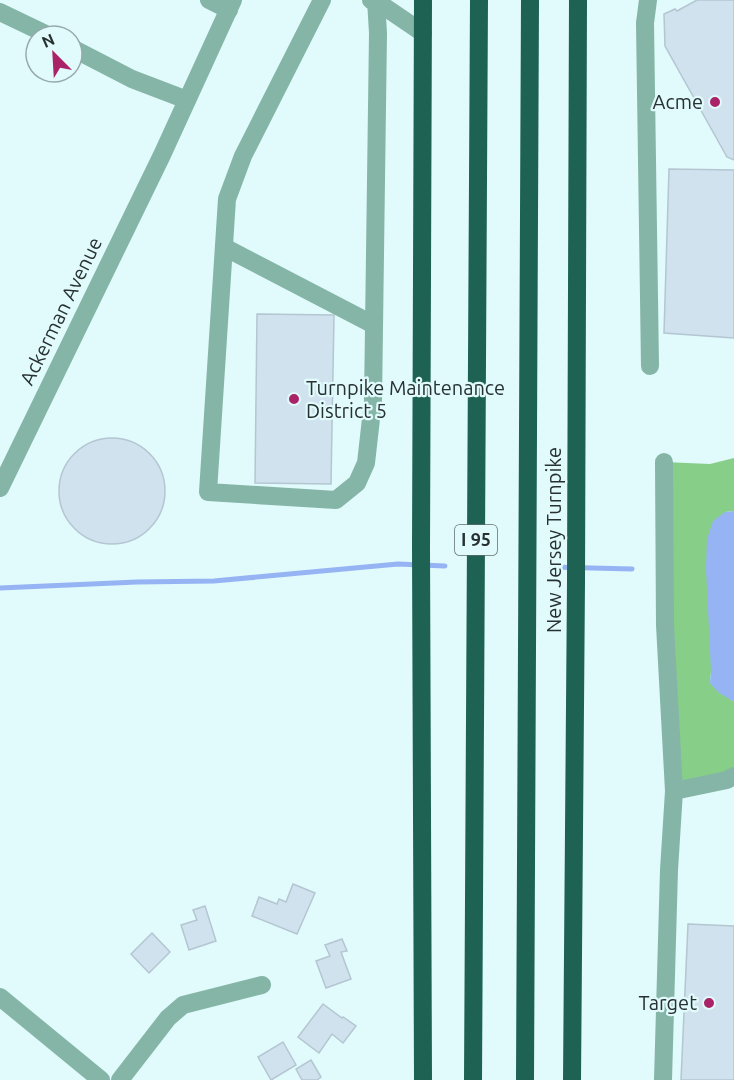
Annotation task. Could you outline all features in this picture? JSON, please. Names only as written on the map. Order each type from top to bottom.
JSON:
[{"type":"highway","points":[[423,0],[423,1080]]},
{"type":"highway","name":"I 95","points":[[473,1080],[479,0]]},
{"type":"highway","name":"New Jersey Turnpike","points":[[525,1080],[530,0]]},
{"type":"highway","name":"New Jersey Turnpike","points":[[572,1080],[578,0]]},
{"type":"street","points":[[209,0],[231,5]]},
{"type":"street","points":[[322,0],[243,156],[227,199],[208,492],[336,500],[357,483],[366,463],[373,401],[378,33],[375,0]]},
{"type":"street","points":[[375,0],[423,33]]},
{"type":"street","points":[[648,0],[645,23],[650,366]]},
{"type":"street","name":"Ackerman Avenue","points":[[0,488],[162,155],[231,5]]},
{"type":"street","points":[[0,12],[25,24]]},
{"type":"street","points":[[84,54],[132,79],[187,100]]},
{"type":"street","points":[[224,247],[374,326]]},
{"type":"street","points":[[663,1080],[674,791],[666,625],[664,462]]},
{"type":"street","points":[[674,791],[727,780],[734,776]]},
{"type":"street","points":[[120,1080],[168,1018],[183,1005],[262,985]]},
{"type":"street","points":[[0,997],[101,1080]]},
{"type":"green space","points":[[734,458],[734,511],[725,512],[710,683],[734,702],[734,776],[674,791],[664,462],[710,464]]},
{"type":"water","points":[[734,511],[734,702],[718,692],[710,683],[706,568],[707,539],[713,521],[725,512]]},
{"type":"building","name":"Acme","points":[[697,0],[734,0],[734,160],[727,157],[665,46],[664,14],[675,9],[677,11]]},
{"type":"building","points":[[669,169],[734,170],[734,338],[664,333]]},
{"type":"building","name":"Turnpike Maintenance District 5","points":[[257,314],[334,315],[331,484],[255,483]]},
{"type":"building","points":[[112,438],[132,442],[149,454],[161,471],[165,491],[161,511],[149,528],[132,540],[112,544],[92,540],[75,528],[63,511],[59,491],[63,471],[75,454],[92,442]]},
{"type":"building","points":[[293,884],[315,893],[297,934],[252,916],[259,897],[277,904],[279,899],[286,902]]},
{"type":"building","points":[[205,906],[216,941],[189,950],[181,925],[197,920],[193,910]]},
{"type":"building","name":"Target","points":[[688,924],[734,926],[734,1080],[681,1080]]},
{"type":"building","points":[[152,933],[170,952],[149,973],[131,954]]},
{"type":"building","points":[[342,939],[347,951],[341,952],[351,979],[326,988],[316,961],[330,956],[325,945]]},
{"type":"building","points":[[323,1004],[356,1026],[343,1043],[332,1034],[319,1053],[298,1037]]},
{"type":"building","points":[[283,1042],[296,1065],[271,1080],[258,1057]]},
{"type":"building","points":[[311,1060],[321,1077],[317,1080],[302,1080],[296,1069]]},
{"type":"waterway","points":[[0,588],[214,581],[398,564],[445,566]]},
{"type":"waterway","points":[[552,567],[632,569]]},
{"type":"place","name":"Acme","points":[[715,102]]},
{"type":"place","name":"Turnpike Maintenance District 5","points":[[294,399]]},
{"type":"place","name":"Target","points":[[709,1003]]}]
